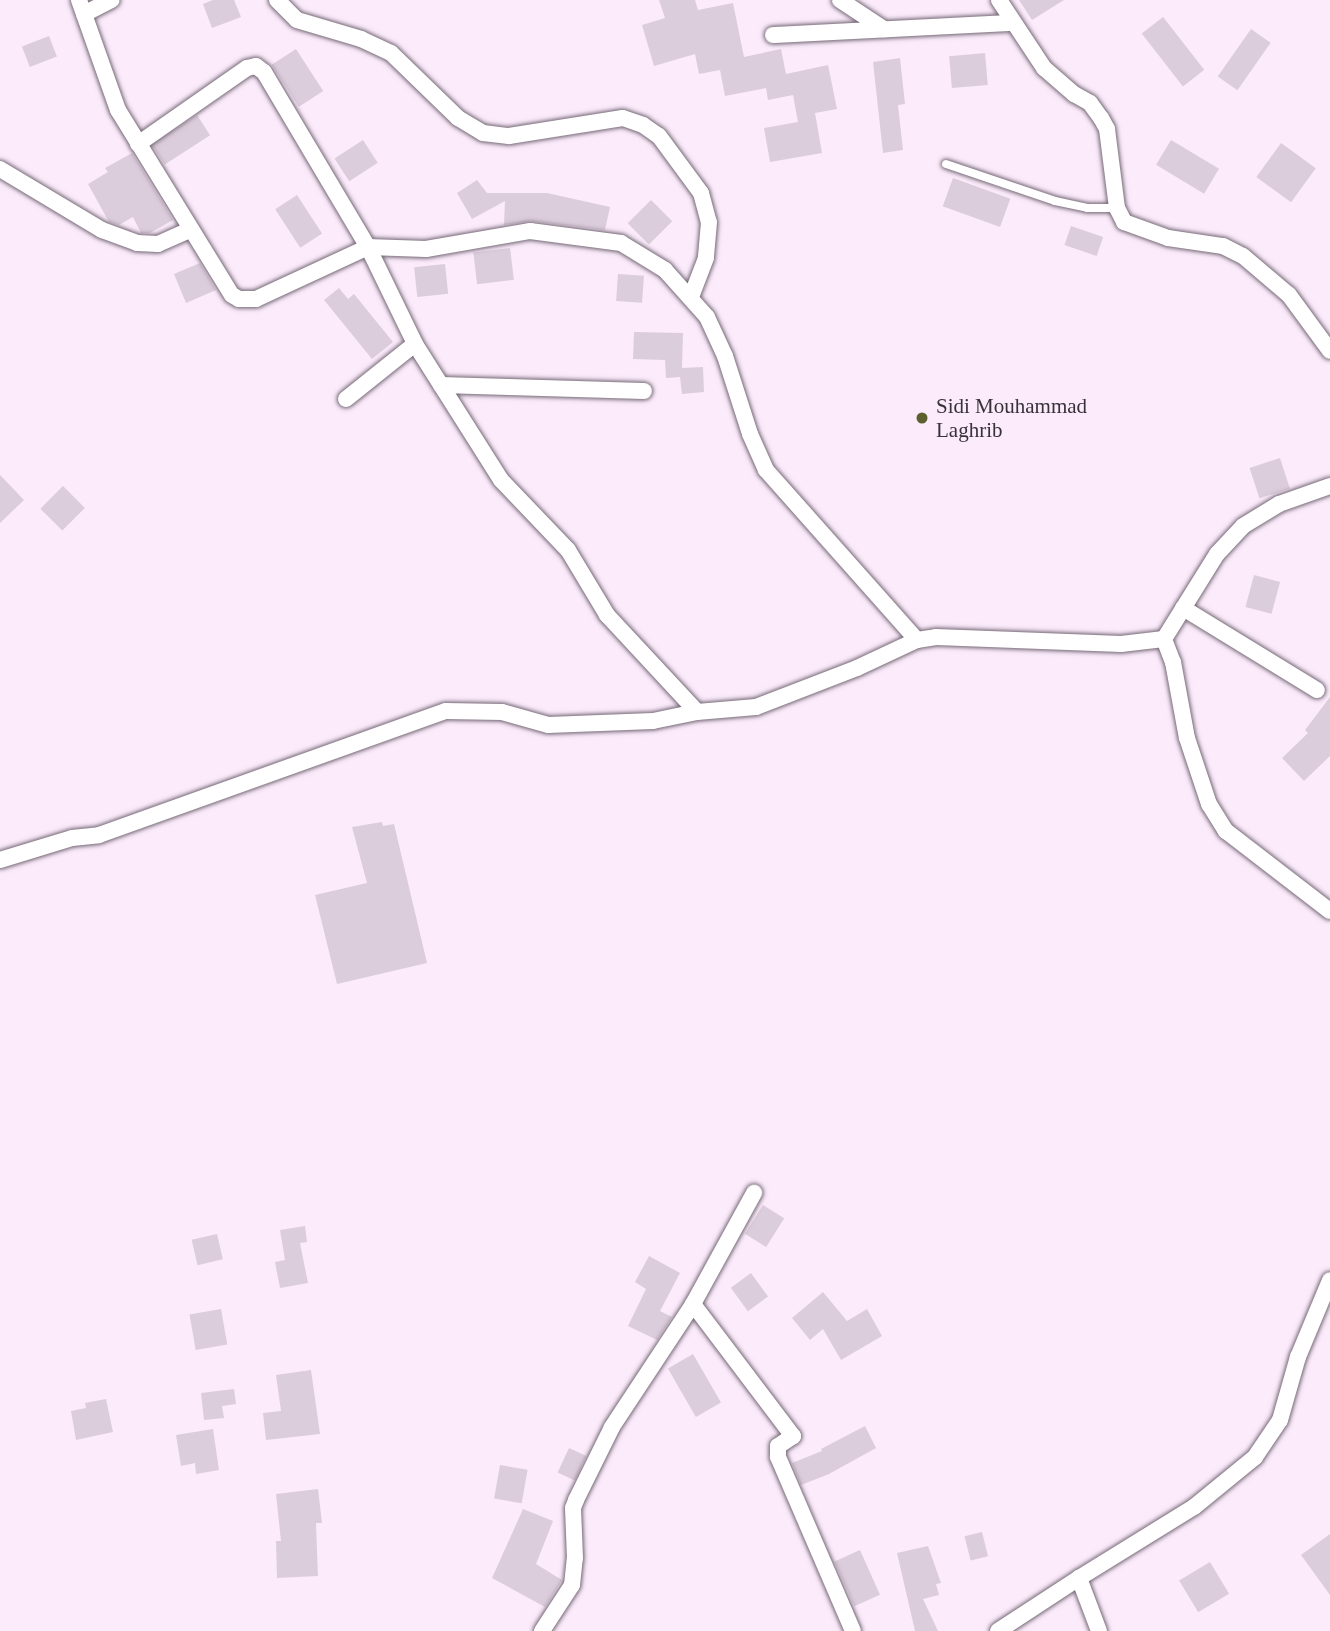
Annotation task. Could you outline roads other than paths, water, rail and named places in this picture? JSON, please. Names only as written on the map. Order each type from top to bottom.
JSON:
[{"type":"street","points":[[111,0],[81,7],[118,110],[232,295],[246,301],[368,247],[426,249],[530,231],[621,243],[666,270],[707,317],[725,356],[750,434],[766,470],[841,551],[917,640]]},
{"type":"street","points":[[277,0],[296,20],[361,39],[391,53],[458,118],[483,133],[509,136],[623,118],[643,125],[659,136],[701,193],[709,222],[706,258],[691,298]]},
{"type":"street","points":[[840,0],[884,29]]},
{"type":"street","points":[[999,0],[1044,68],[1067,89],[1090,103],[1101,118],[1107,129],[1117,208],[1127,224],[1168,238],[1223,246],[1243,256],[1289,295],[1330,351]]},
{"type":"street","points":[[773,35],[1012,23]]},
{"type":"street","points":[[138,144],[247,68],[256,66],[264,72],[368,247],[415,344],[501,480],[568,550],[607,615],[697,712]]},
{"type":"street","points":[[0,169],[102,230],[137,243],[158,244],[191,229]]},
{"type":"street","points":[[345,400],[415,344]]},
{"type":"street","points":[[442,386],[644,391]]},
{"type":"street","points":[[1164,639],[1217,554],[1242,526],[1279,504],[1330,486]]},
{"type":"street","points":[[1183,608],[1317,690]]},
{"type":"street","points":[[0,860],[72,838],[99,835],[446,711],[502,712],[548,725],[653,721],[697,712],[756,707],[857,668],[917,640],[961,637],[1121,643],[1164,639]]},
{"type":"street","points":[[1164,639],[1173,662],[1194,763],[1209,804],[1226,831],[1330,911]]},
{"type":"street","points":[[542,1631],[572,1585],[575,1558],[573,1508],[576,1500],[612,1427],[693,1304],[754,1193]]},
{"type":"street","points":[[998,1631],[1194,1507],[1255,1457],[1280,1420],[1298,1357],[1330,1280]]},
{"type":"street","points":[[693,1304],[793,1436],[778,1446],[778,1457],[853,1631]]},
{"type":"street","points":[[1079,1578],[1099,1631]]},
{"type":"lane","points":[[946,164],[1055,201],[1087,208],[1117,208]]},
{"type":"place","name":"Sidi Mouhammad Laghrib","points":[[922,418]]}]
